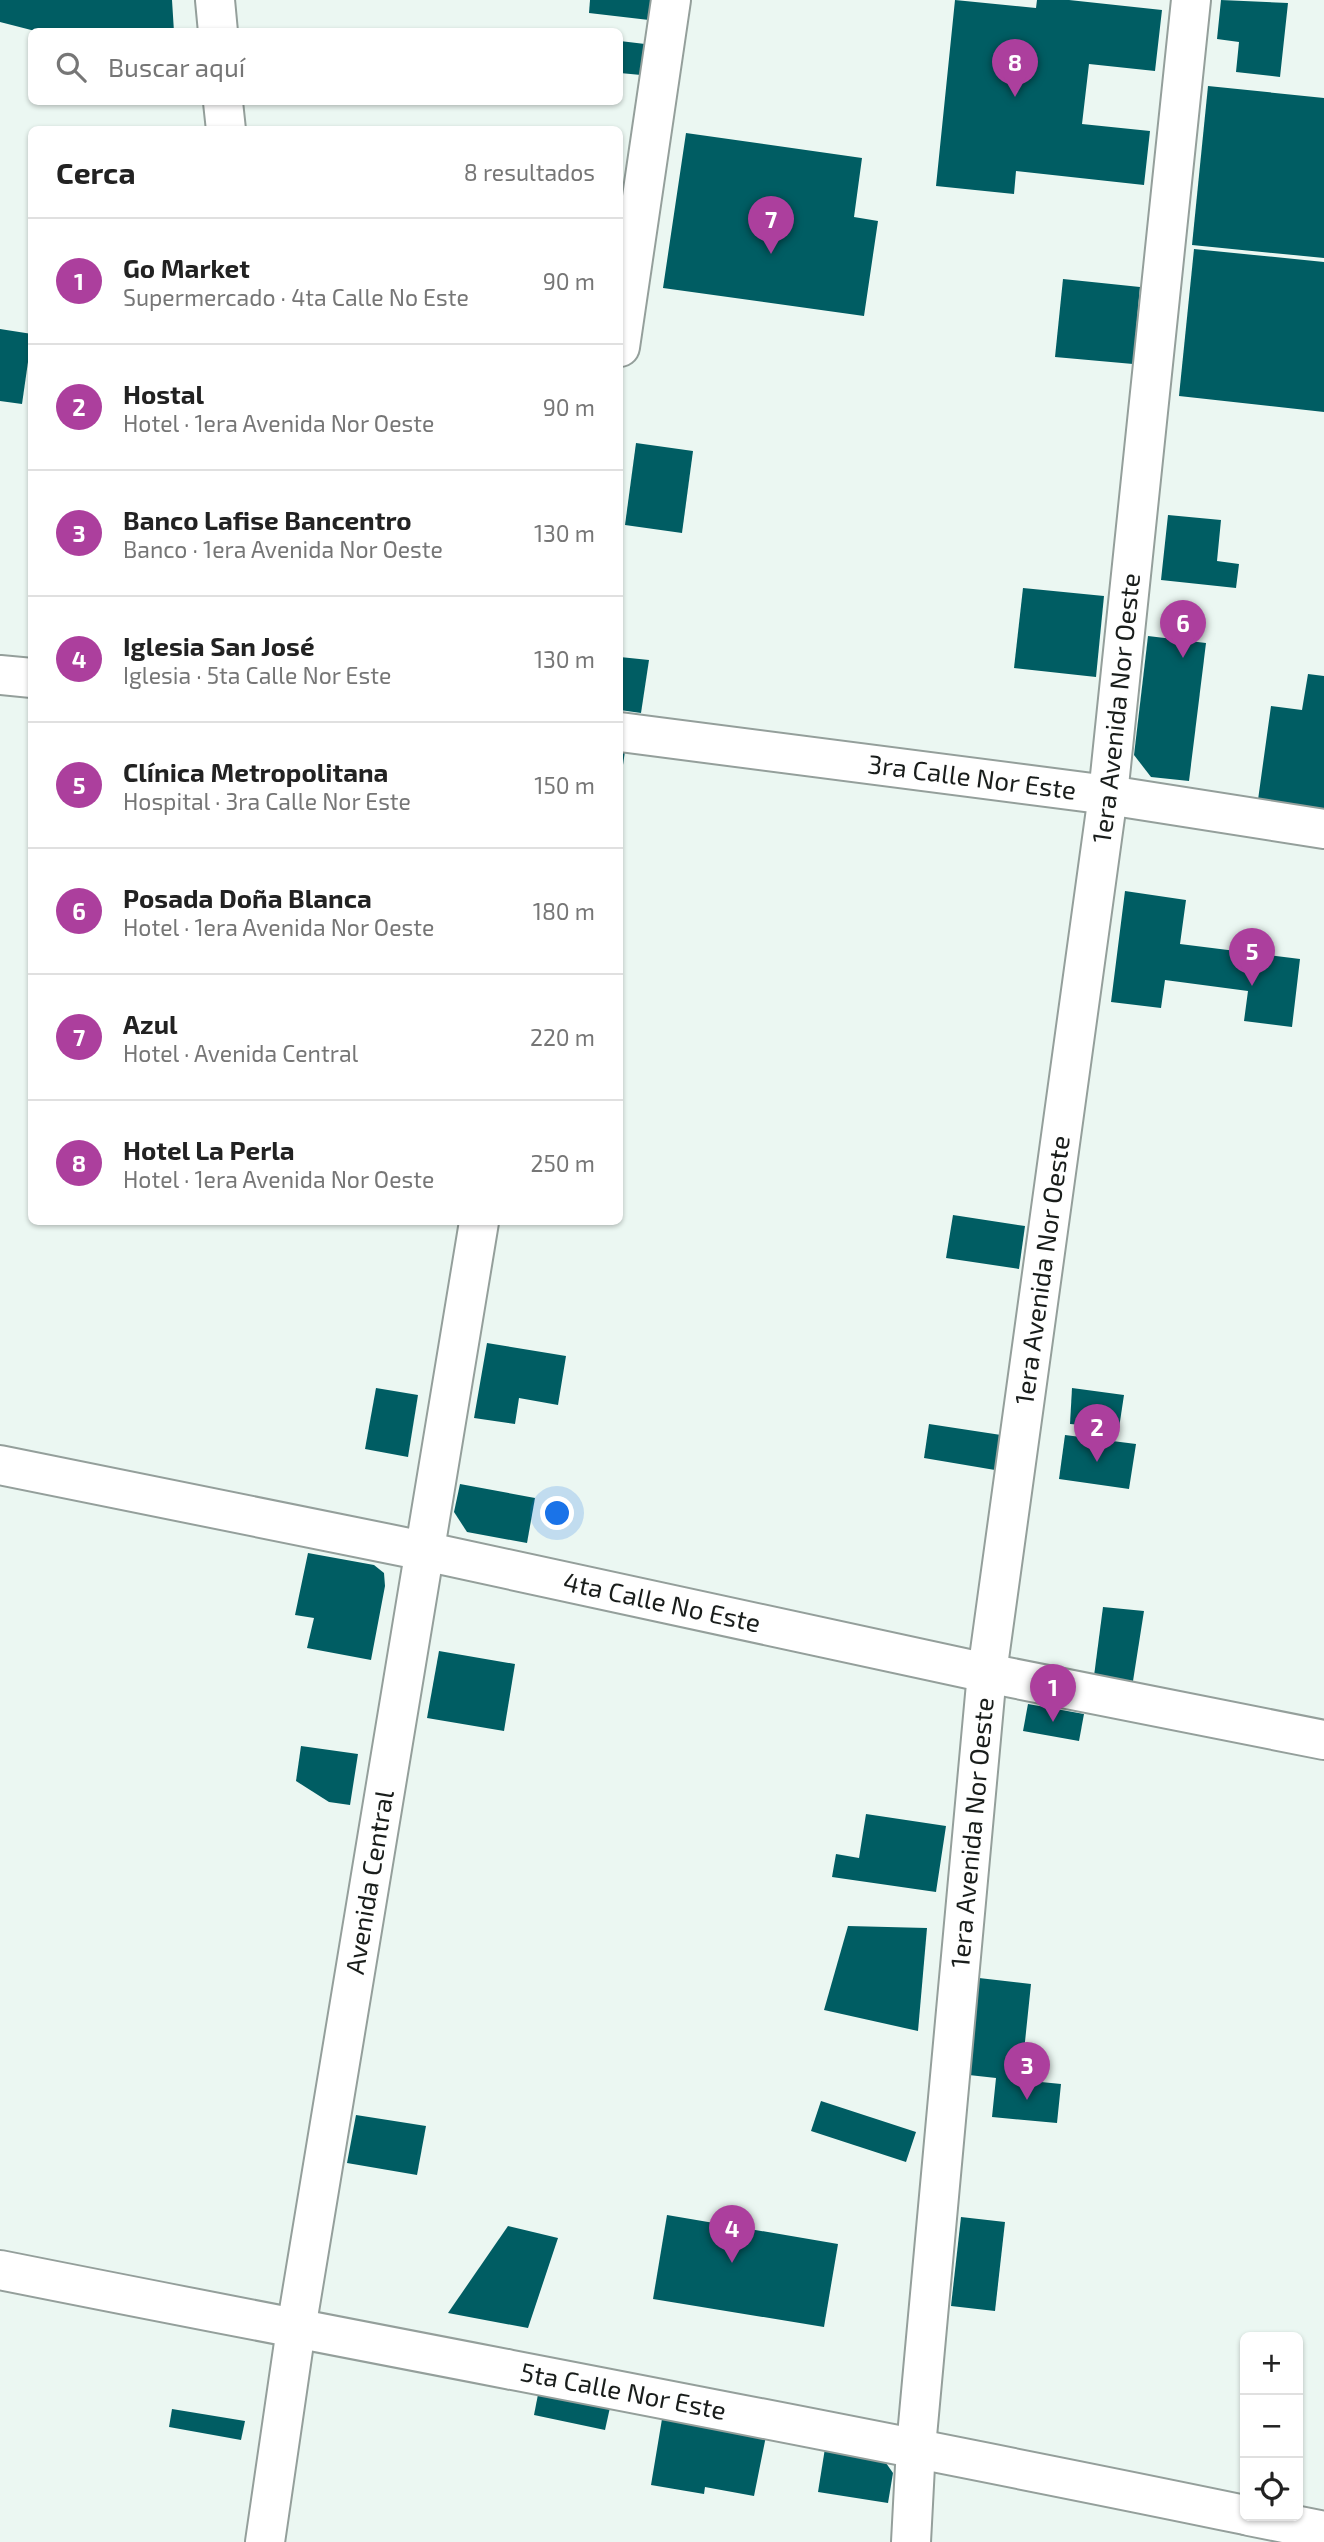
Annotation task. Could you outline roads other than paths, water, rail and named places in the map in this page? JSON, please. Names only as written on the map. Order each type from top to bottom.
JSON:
[{"type":"street","points":[[215,0],[218,28]]},
{"type":"street","points":[[623,327],[671,0]]},
{"type":"street","name":"1era Avenida Nor Oeste","points":[[911,2542],[916,2447],[987,1673],[1108,795],[1191,0]]},
{"type":"street","points":[[223,105],[226,126]]},
{"type":"street","points":[[0,675],[28,678]]},
{"type":"street","name":"3ra Calle Nor Este","points":[[623,732],[1108,795],[1324,829]]},
{"type":"street","name":"Avenida Central","points":[[265,2542],[296,2329],[479,1225]]},
{"type":"street","name":"4ta Calle No Este","points":[[0,1465],[424,1551],[987,1673],[1324,1740]]},
{"type":"street","name":"5ta Calle Nor Este","points":[[0,2270],[916,2447],[1240,2514]]},
{"type":"street","name":"5ta Calle Nor Este","points":[[1276,2521],[1324,2531]]},
{"type":"place","name":"Hotel La Perla","points":[[1015,97]]},
{"type":"place","name":"Azul","points":[[771,254]]},
{"type":"place","name":"Posada Doña Blanca","points":[[1183,658]]},
{"type":"place","name":"Clínica Metropolitana","points":[[1252,986]]},
{"type":"place","name":"Hostal","points":[[1097,1462]]},
{"type":"place","name":"Go Market","points":[[1053,1722]]},
{"type":"place","name":"Banco Lafise Bancentro","points":[[1027,2100]]},
{"type":"place","name":"Iglesia San José","points":[[732,2263]]}]
